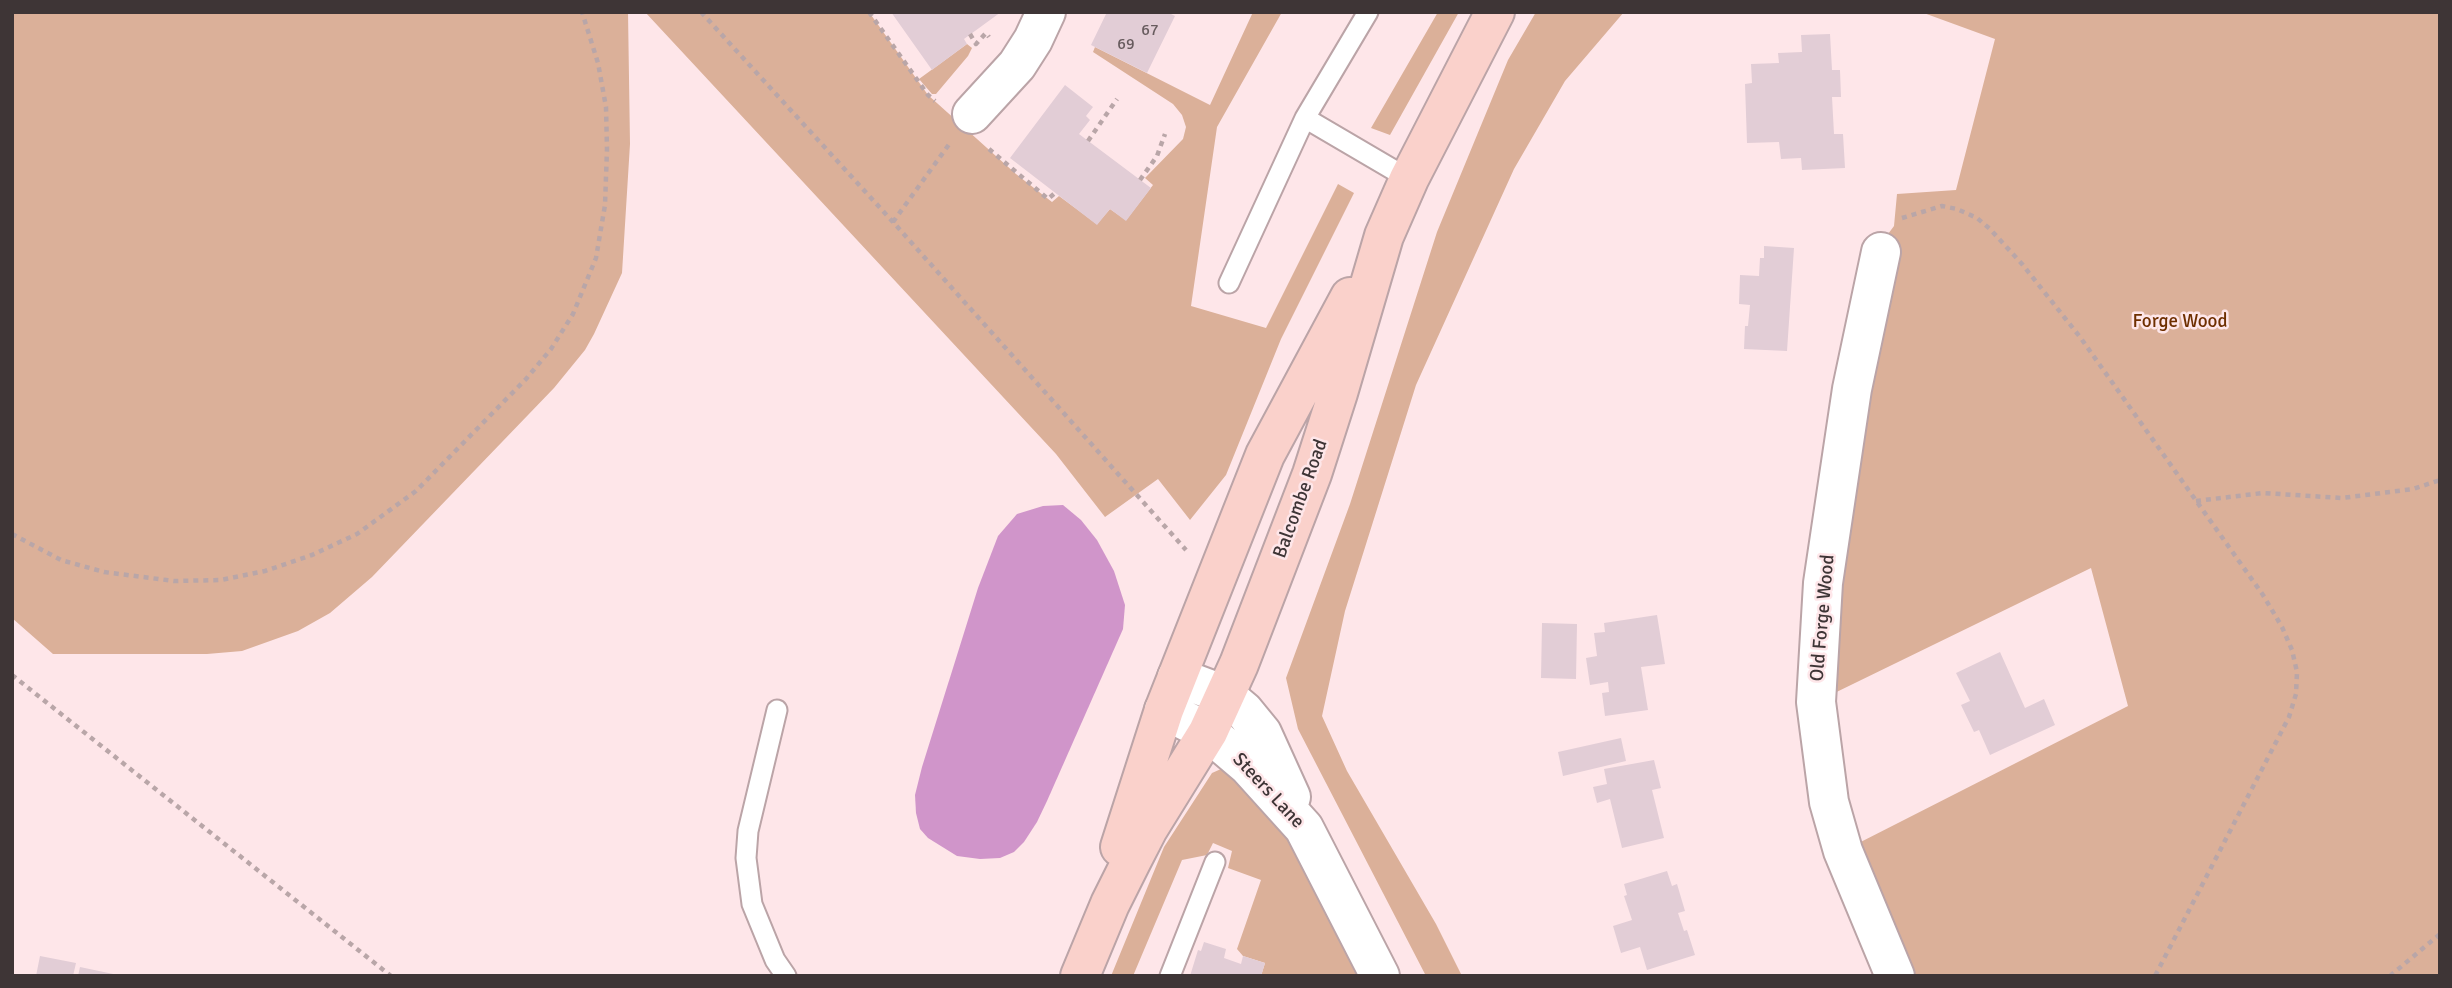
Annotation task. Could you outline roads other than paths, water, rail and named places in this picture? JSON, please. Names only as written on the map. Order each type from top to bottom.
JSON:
[{"type":"main road","name":"Balcombe Road","points":[[1080,976],[1110,904],[1148,829],[1208,732],[1225,695],[1312,474],[1384,236],[1409,179],[1495,12]]},
{"type":"main road","points":[[1110,904],[1118,852],[1170,693],[1265,455],[1384,236]]},
{"type":"street","points":[[967,120],[1017,65],[1046,12]]},
{"type":"street","name":"Old Forge Wood","points":[[1881,252],[1852,389],[1825,570],[1816,702],[1829,802],[1843,851],[1895,976]]},
{"type":"street","points":[[1170,693],[1225,695],[1244,711],[1262,733],[1304,828]]},
{"type":"street","name":"Steers Lane","points":[[1170,693],[1208,732],[1248,766],[1304,828],[1380,976]]},
{"type":"lane","points":[[1229,283],[1305,118],[1368,12]]},
{"type":"lane","points":[[1305,118],[1409,179]]},
{"type":"lane","points":[[777,710],[748,831],[746,858],[752,904],[775,960],[786,976]]},
{"type":"lane","points":[[1170,976],[1215,862]]},
{"type":"park label","name":"Forge Wood","points":[[2180,322]]}]
